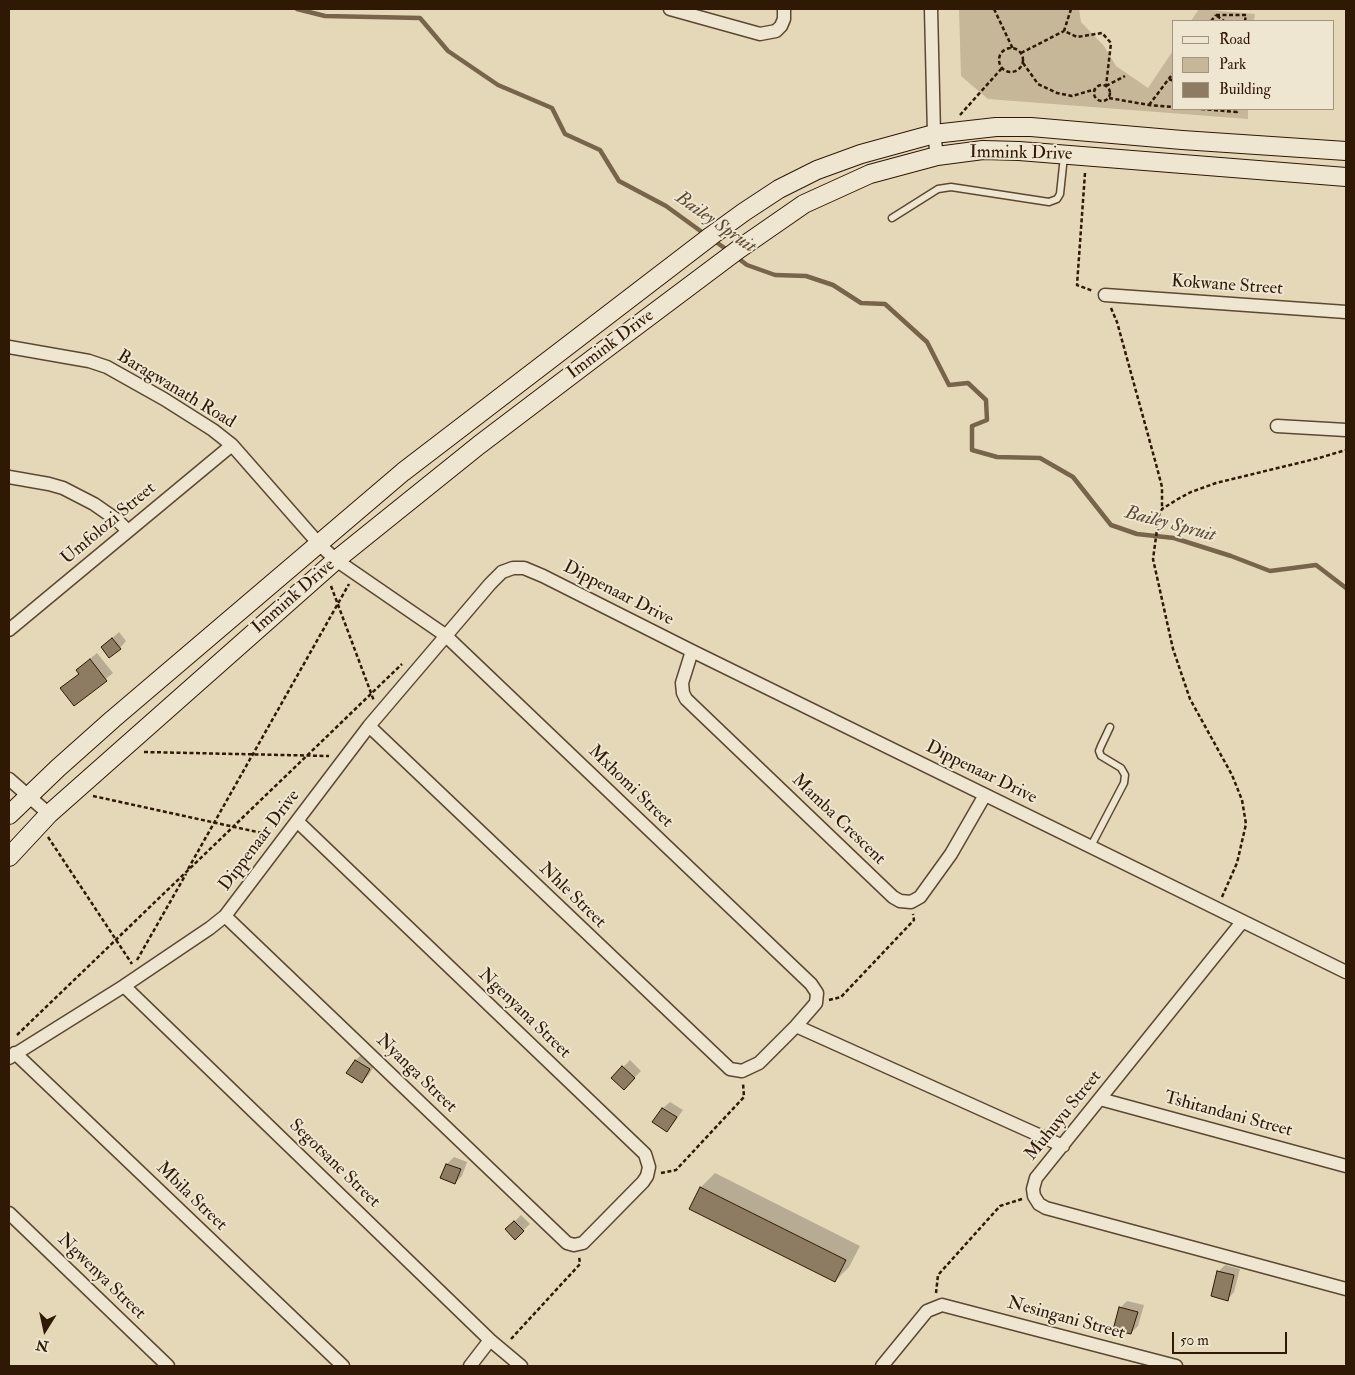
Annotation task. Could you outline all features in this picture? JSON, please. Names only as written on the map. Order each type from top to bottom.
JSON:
[{"type":"main road","name":"Immink Drive","points":[[9,815],[113,719],[403,472],[711,236],[779,189],[817,170],[861,154],[934,134],[996,127],[1031,127],[1346,152]]},
{"type":"main road","name":"Immink Drive","points":[[9,857],[44,819],[336,560],[479,445],[739,249],[804,204],[870,174],[937,156],[983,150],[1064,154],[1346,177]]},
{"type":"street","points":[[670,9],[760,34],[776,31],[781,26],[784,19],[784,9]]},
{"type":"street","points":[[931,9],[934,134],[937,156]]},
{"type":"street","name":"Kokwane Street","points":[[1105,295],[1346,312]]},
{"type":"street","name":"Baragwanath Road","points":[[9,347],[89,361],[108,367],[213,430],[232,445],[254,467],[319,544],[336,560]]},
{"type":"street","points":[[1277,426],[1346,430]]},
{"type":"street","name":"Umfolozi Street","points":[[11,624],[232,445]]},
{"type":"street","points":[[9,477],[63,488],[94,504],[128,531]]},
{"type":"street","name":"Mxhomi Street","points":[[336,560],[445,635],[811,984],[817,993],[816,1003]]},
{"type":"street","name":"Dippenaar Drive","points":[[12,1056],[124,986],[225,916],[379,714],[495,578],[508,569],[516,567],[543,576],[1346,972]]},
{"type":"street","name":"Mamba Crescent","points":[[692,651],[682,683],[686,699],[893,896],[902,902],[911,902]]},
{"type":"street","name":"Nhle Street","points":[[369,726],[725,1065],[735,1071],[742,1072]]},
{"type":"street","points":[[9,779],[28,796],[44,819]]},
{"type":"street","points":[[911,902],[920,897],[951,854],[985,795]]},
{"type":"street","name":"Ngenyana Street","points":[[297,821],[645,1154],[649,1167],[647,1176]]},
{"type":"street","name":"Nyanga Street","points":[[225,916],[568,1243],[582,1242]]},
{"type":"street","name":"Muhuyu Street","points":[[1034,1196],[1033,1189],[1036,1178],[1242,922]]},
{"type":"street","name":"Segotsane Street","points":[[124,986],[490,1340],[521,1366]]},
{"type":"street","points":[[742,1072],[758,1063],[796,1026],[816,1003]]},
{"type":"street","points":[[796,1026],[1062,1146]]},
{"type":"street","name":"Mbila Street","points":[[12,1056],[343,1366]]},
{"type":"street","name":"Tshitandani Street","points":[[1100,1099],[1346,1166]]},
{"type":"street","points":[[582,1242],[647,1176]]},
{"type":"street","points":[[1034,1196],[1039,1204],[1046,1208],[1346,1289]]},
{"type":"street","name":"Ngwenya Street","points":[[9,1213],[168,1366]]},
{"type":"street","name":"Nesingani Street","points":[[934,1307],[948,1305],[1176,1366]]},
{"type":"street","points":[[882,1366],[927,1311],[934,1307]]},
{"type":"street","points":[[470,1366],[490,1340]]},
{"type":"lane","points":[[892,218],[938,189],[950,187],[1049,202],[1057,199],[1060,194],[1064,154]]},
{"type":"lane","points":[[1091,846],[1124,783],[1125,775],[1121,768],[1100,756],[1099,752],[1110,727]]},
{"type":"path","points":[[994,9],[1013,49],[1020,53],[1023,63],[1038,84],[1057,93],[1072,96],[1096,89],[1101,85],[1106,86],[1125,76]]},
{"type":"path","points":[[1020,53],[1064,31],[1071,9]]},
{"type":"path","points":[[1212,20],[1216,15]]},
{"type":"path","points":[[1216,15],[1223,20]]},
{"type":"path","points":[[1216,15],[1246,16],[1246,20]]},
{"type":"path","points":[[1064,31],[1077,36],[1102,33],[1111,43],[1106,86],[1110,90],[1109,98]]},
{"type":"path","points":[[1013,49],[1006,50],[1000,54],[999,62],[1002,68],[1012,72],[1019,69],[1023,63]]},
{"type":"path","points":[[959,131],[958,117],[1002,68]]},
{"type":"path","points":[[1149,104],[1172,74]]},
{"type":"path","points":[[1168,79],[1172,77]]},
{"type":"path","points":[[1168,79],[1172,80]]},
{"type":"path","points":[[1096,89],[1094,94],[1099,101],[1105,101],[1109,98],[1172,106]]},
{"type":"path","points":[[1213,110],[1237,112],[1238,110]]},
{"type":"path","points":[[1086,156],[1077,285],[1105,295],[1117,322],[1162,487],[1162,509],[1157,522],[1153,558],[1173,649],[1190,699],[1232,775],[1242,800],[1246,824],[1236,863],[1216,909]]},
{"type":"path","points":[[1162,509],[1190,492],[1216,483],[1310,461],[1346,450]]},
{"type":"path","points":[[44,819],[116,940],[134,966],[350,581]]},
{"type":"path","points":[[331,586],[379,714]]},
{"type":"path","points":[[16,1036],[403,663]]},
{"type":"path","points":[[129,743],[138,752],[328,756],[342,762]]},
{"type":"path","points":[[74,792],[285,838]]},
{"type":"path","points":[[816,1003],[841,997],[914,920],[911,902]]},
{"type":"path","points":[[647,1176],[676,1170],[744,1097],[742,1072]]},
{"type":"path","points":[[934,1307],[938,1275],[1000,1206],[1034,1196]]},
{"type":"path","points":[[502,1349],[580,1264],[582,1242]]},
{"type":"green space","points":[[959,9],[1079,9],[1081,22],[1104,46],[1116,66],[1148,88],[1172,52],[1172,110],[1248,110],[1248,119],[988,99],[961,76]]},
{"type":"green space","points":[[1199,9],[1255,14],[1254,20],[1192,20]]},
{"type":"building","points":[[112,638],[121,649],[109,658],[101,647]]},
{"type":"building","points":[[90,659],[107,681],[74,706],[60,688],[79,674],[76,670]]},
{"type":"building","points":[[355,1060],[370,1069],[362,1083],[346,1073]]},
{"type":"building","points":[[622,1066],[635,1078],[624,1090],[611,1078]]},
{"type":"building","points":[[662,1108],[677,1117],[667,1132],[652,1122]]},
{"type":"building","points":[[446,1164],[461,1169],[455,1184],[440,1178]]},
{"type":"building","points":[[700,1187],[846,1260],[835,1282],[689,1209]]},
{"type":"building","points":[[514,1221],[524,1231],[515,1240],[505,1229]]},
{"type":"building","points":[[1217,1271],[1234,1275],[1228,1301],[1211,1296]]},
{"type":"building","points":[[1119,1307],[1138,1312],[1131,1334],[1113,1330]]},
{"type":"waterway","name":"Bailey Spruit","points":[[297,9],[325,16],[420,18],[448,51],[498,85],[552,108],[565,134],[600,150],[619,181],[666,206],[706,235]]},
{"type":"waterway","name":"Bailey Spruit","points":[[713,240],[729,251]]},
{"type":"waterway","name":"Bailey Spruit","points":[[735,256],[747,265],[775,275],[806,276],[833,285],[861,303],[885,304],[927,342],[949,385],[968,383],[986,400],[987,420],[972,426],[972,450],[997,457],[1040,458],[1073,477],[1111,525],[1137,534],[1174,538],[1231,556],[1270,571],[1316,565],[1346,588]]}]
